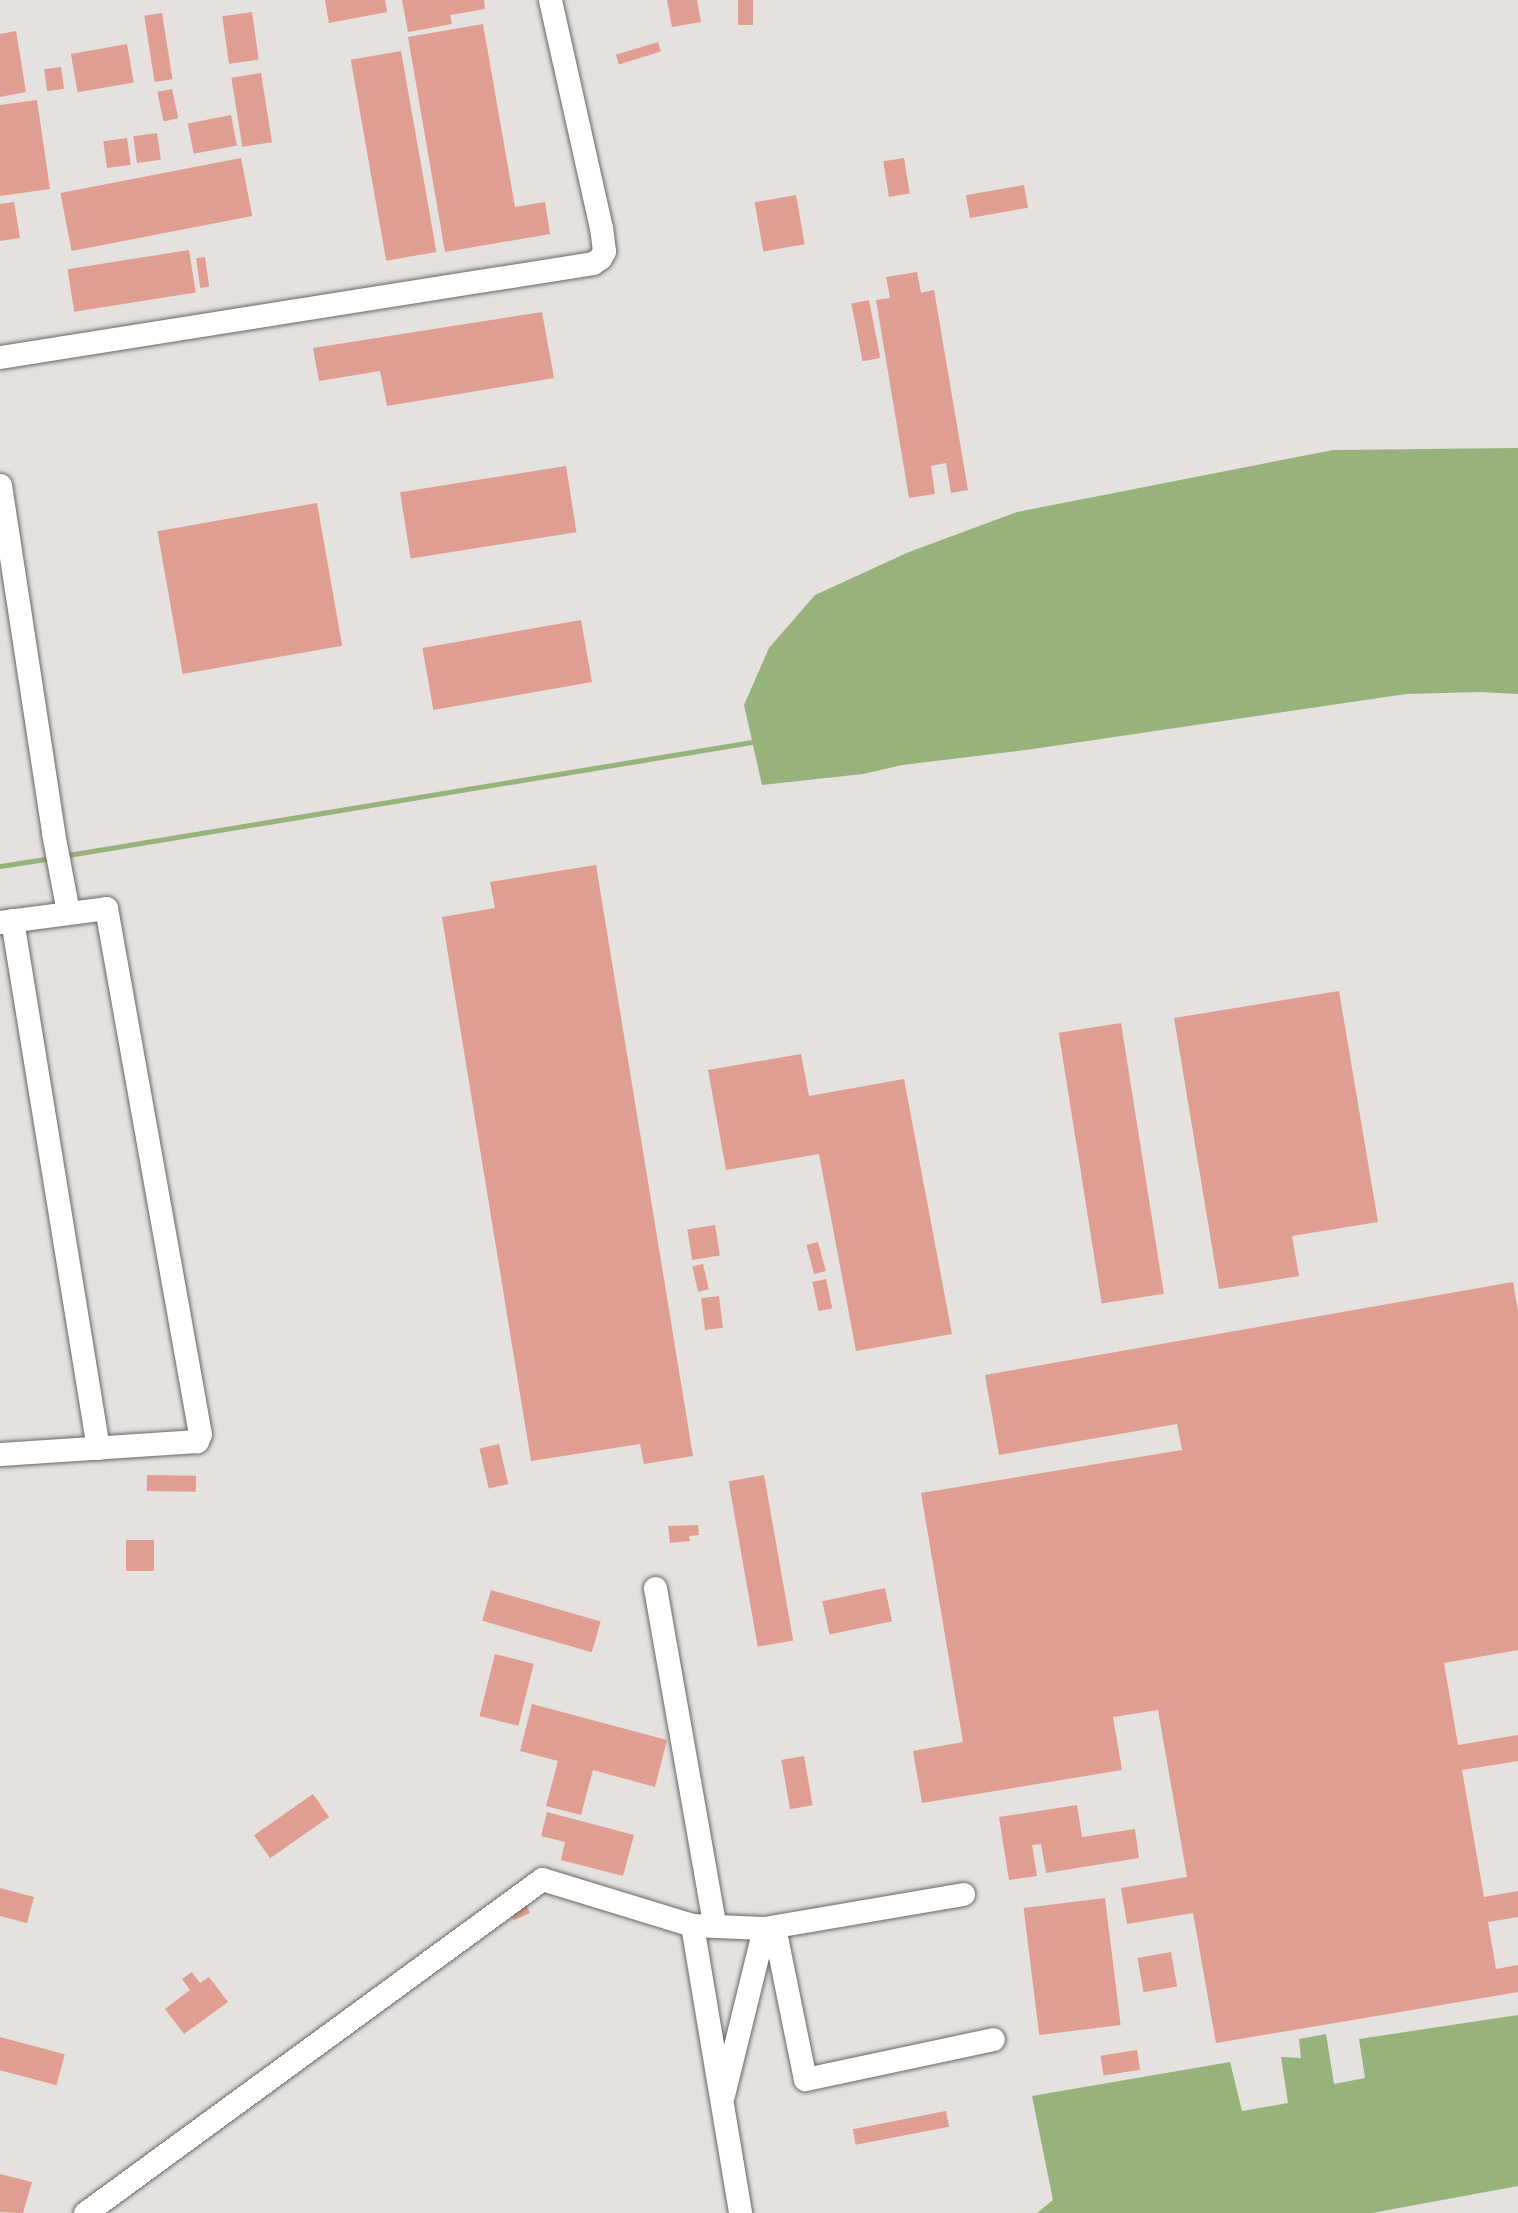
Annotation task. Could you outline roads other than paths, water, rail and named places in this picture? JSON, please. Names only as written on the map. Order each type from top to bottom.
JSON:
[{"type":"street","points":[[0,357],[593,262],[600,258],[604,251],[601,228],[550,0]]},
{"type":"street","points":[[0,485],[66,905]]},
{"type":"street","points":[[0,1454],[98,1448],[198,1441],[200,1434],[111,924],[106,908],[66,905],[6,921],[98,1448]]},
{"type":"street","points":[[655,1588],[703,1924],[720,2107],[740,2213]]},
{"type":"street","points":[[85,2213],[542,1879],[703,1924],[769,1927],[963,1894]]},
{"type":"street","points":[[769,1927],[805,2079],[993,2039]]},
{"type":"street","points":[[720,2107],[769,1927]]},
{"type":"waterway","points":[[62,856],[752,742]]},
{"type":"waterway","points":[[0,866],[52,858]]}]
